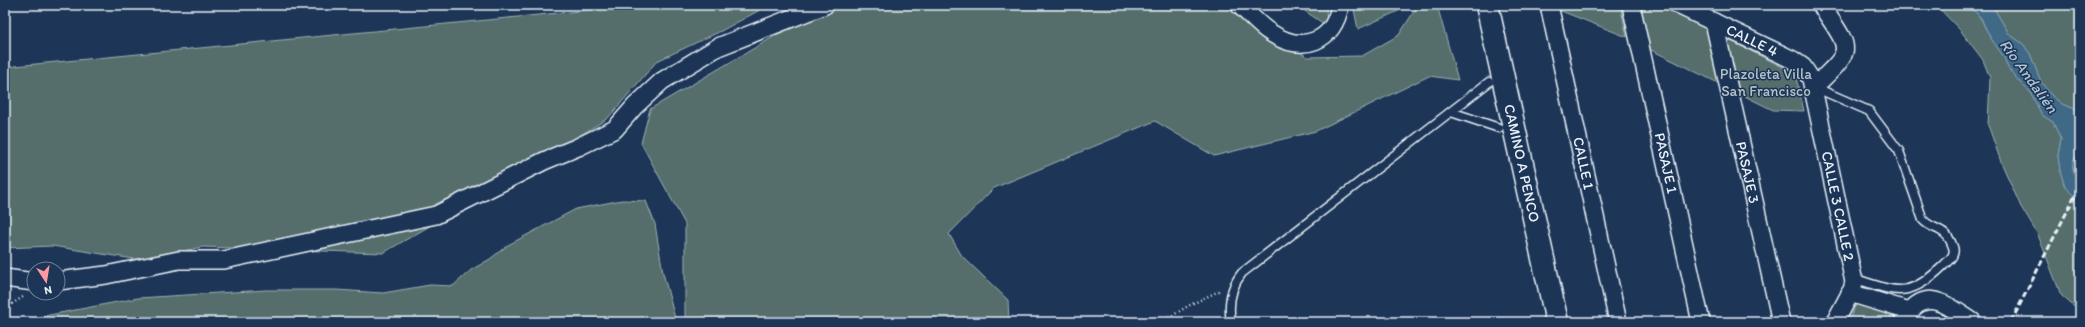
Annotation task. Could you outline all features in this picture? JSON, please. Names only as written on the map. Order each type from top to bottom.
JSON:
[{"type":"highway","name":"CAMINO A PENCO","points":[[1472,5],[1541,322]]},
{"type":"highway","name":"CAMINO A PENCO","points":[[1487,5],[1557,322]]},
{"type":"street","points":[[66,280],[106,276],[179,260],[224,260],[436,215],[544,161],[615,129],[635,106],[662,82],[718,47],[825,5]]},
{"type":"street","points":[[1239,5],[1271,33],[1286,40],[1299,43],[1313,42],[1327,34],[1336,21],[1340,5]]},
{"type":"street","name":"CALLE 1","points":[[1549,5],[1618,322]]},
{"type":"street","name":"PASAJE 1","points":[[1631,5],[1701,322]]},
{"type":"street","name":"CALLE 4","points":[[1678,5],[1798,63],[1807,72],[1814,87]]},
{"type":"street","points":[[1814,87],[1840,61],[1845,48],[1841,36],[1821,5]]},
{"type":"street","name":"PASAJE 3","points":[[1714,22],[1781,322]]},
{"type":"street","name":"CALLE 3 CALLE 2","points":[[1814,87],[1852,286]]},
{"type":"street","points":[[5,278],[26,286]]},
{"type":"street","points":[[1835,322],[1852,286],[1906,317],[1915,304],[1922,301],[1932,301],[1943,304],[1972,322]]},
{"type":"lane","points":[[1231,322],[1229,302],[1234,284],[1242,273],[1489,82]]},
{"type":"lane","points":[[1814,87],[1869,111],[1899,151],[1922,220],[1927,225],[1938,228],[1943,232],[1953,248],[1953,256],[1928,281],[1914,288],[1899,291],[1852,286]]},
{"type":"lane","points":[[1450,112],[1499,128]]},
{"type":"path","points":[[1450,6],[1460,5]]},
{"type":"path","points":[[1162,322],[1188,306],[1234,284]]},
{"type":"path","points":[[5,308],[26,292]]},
{"type":"green space","points":[[641,5],[769,5],[721,31],[657,61],[608,118],[494,189],[383,253],[202,247],[140,260],[52,246],[5,248],[5,67]]},
{"type":"green space","points":[[828,5],[1228,5],[1252,24],[1308,57],[1362,56],[1399,35],[1418,5],[1437,5],[1458,80],[1429,76],[1316,131],[1214,156],[1155,121],[994,188],[949,234],[962,256],[1008,300],[1009,322],[685,322],[685,224],[641,143],[650,109]]},
{"type":"green space","points":[[1296,5],[1326,5],[1327,26]]},
{"type":"green space","points":[[1353,5],[1406,5],[1405,8],[1358,29]]},
{"type":"green space","points":[[1560,5],[1620,5],[1627,37],[1561,11]]},
{"type":"green space","name":"Plazoleta Villa San Francisco","points":[[1636,5],[1658,5],[1795,73],[1804,111],[1773,110],[1645,47]]},
{"type":"green space","points":[[1936,5],[1961,5],[1976,12],[1990,37],[2004,57],[2008,68],[2023,86],[2030,91],[2042,115],[2053,122],[2061,139],[2058,156],[2065,187],[2080,202],[2080,312],[2061,295],[2038,235],[2021,207],[2001,162],[1988,125],[1990,78],[1983,60],[1961,31]]},
{"type":"green space","points":[[1992,5],[2080,5],[2080,111],[2062,104],[2051,95],[2041,82],[2030,54],[2023,44],[2009,34]]},
{"type":"green space","points":[[2078,155],[2080,155],[2080,186],[2074,176],[2072,162]]},
{"type":"green space","points":[[622,200],[646,201],[655,224],[663,273],[676,322],[33,322],[44,316],[138,298],[266,290],[336,290],[383,293],[430,285],[453,286],[471,270],[490,259],[508,245],[576,209]]},
{"type":"green space","points":[[1859,298],[1909,318],[1906,322],[1848,322]]},
{"type":"water","name":"Río Andalién","points":[[1961,5],[1992,5],[2009,34],[2023,44],[2030,54],[2041,82],[2051,95],[2062,104],[2080,111],[2080,155],[2075,157],[2073,161],[2073,172],[2080,185],[2080,202],[2065,187],[2058,156],[2061,139],[2053,122],[2042,115],[2030,91],[2023,86],[2008,68],[2004,57],[1990,37],[1981,18],[1976,12]]},
{"type":"railway","points":[[2011,322],[2080,186]]}]
